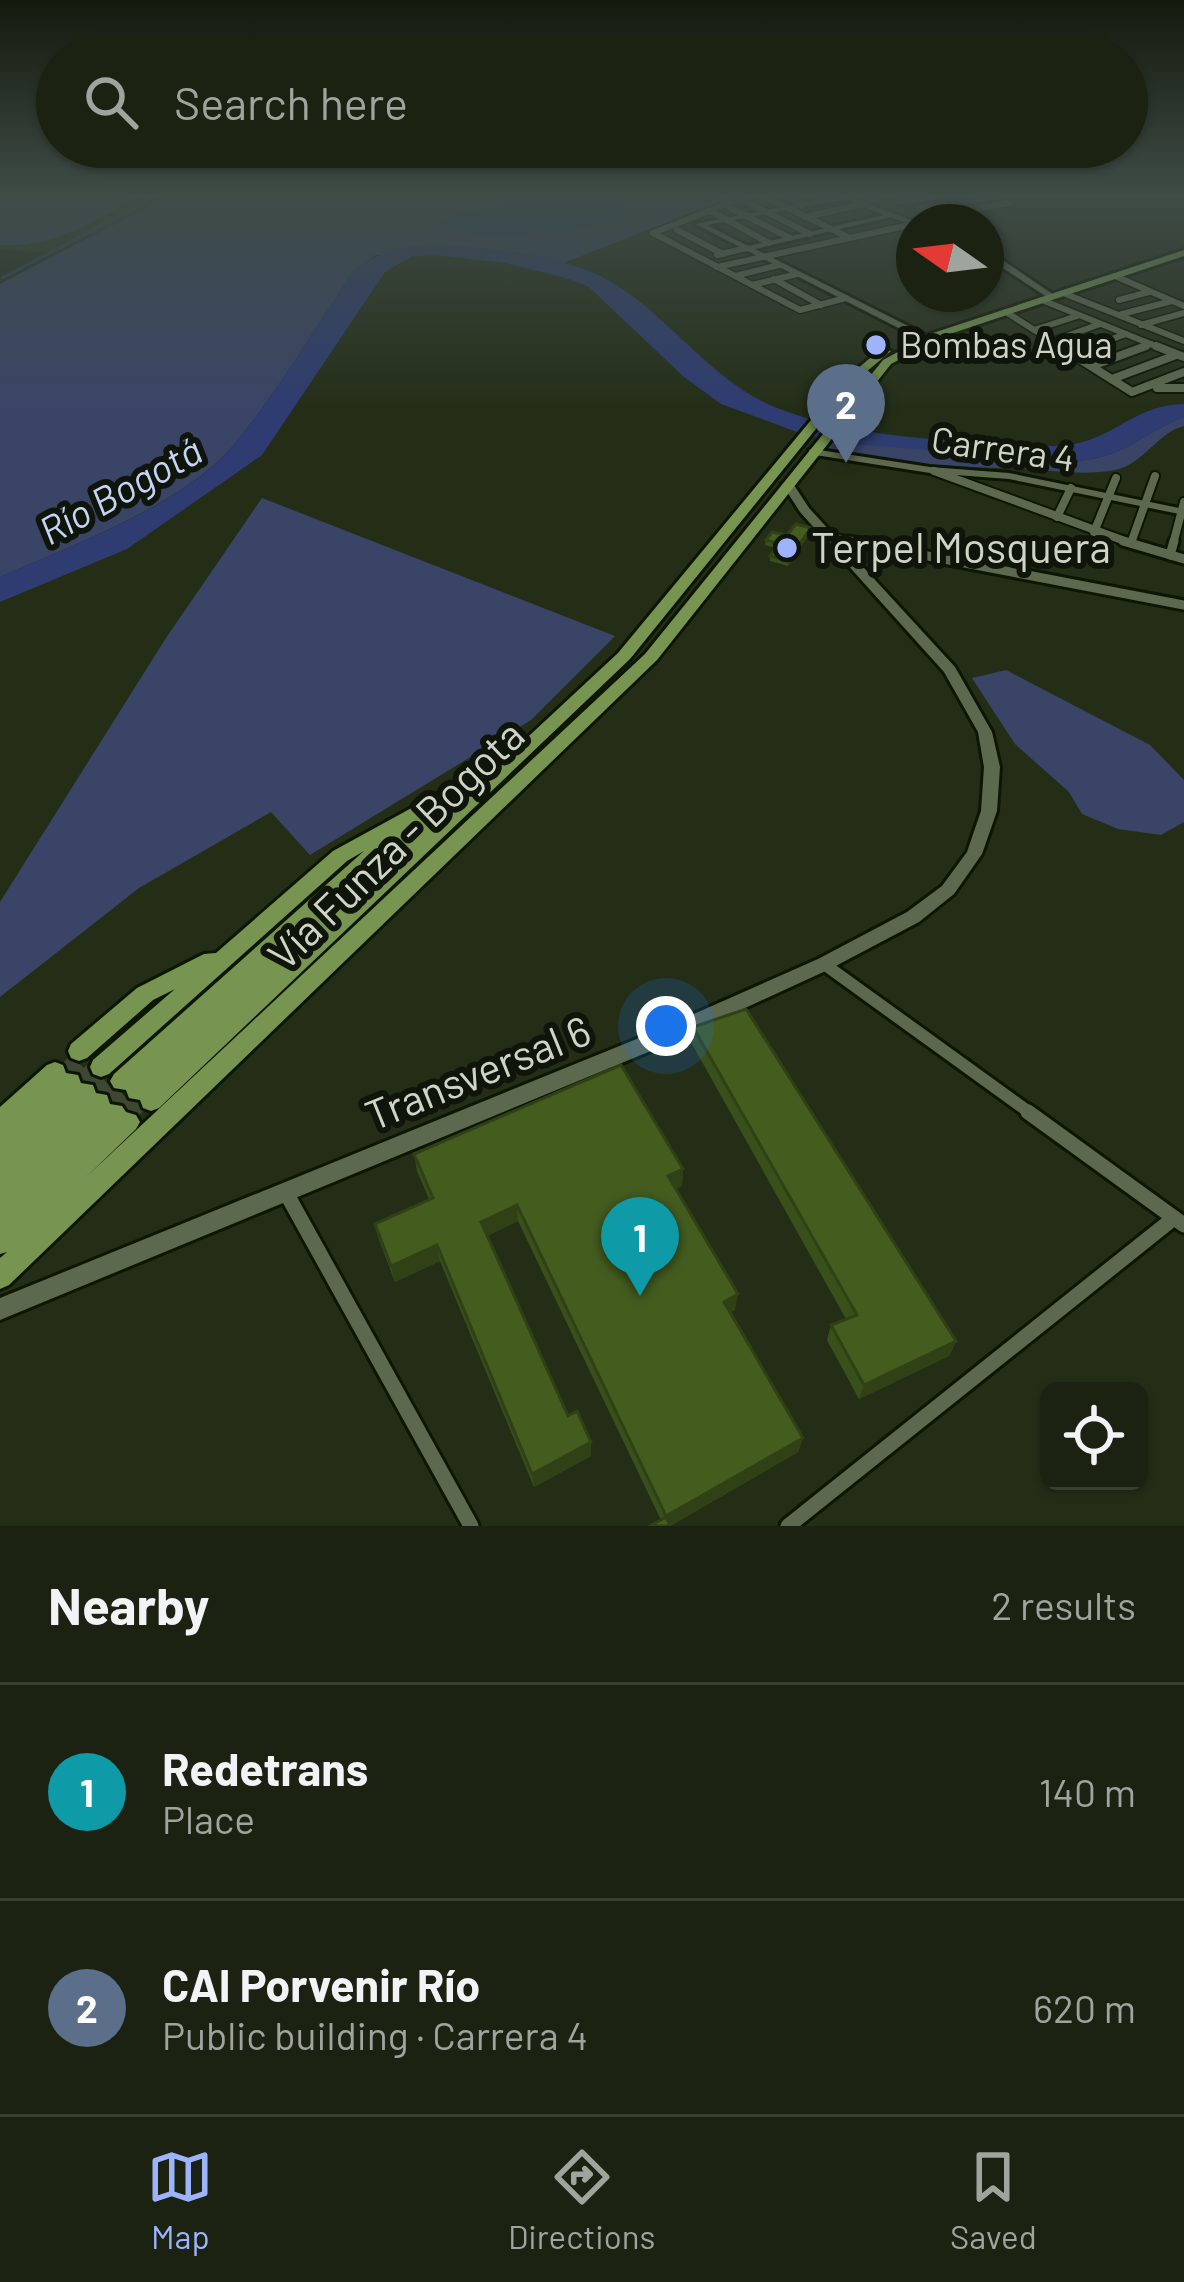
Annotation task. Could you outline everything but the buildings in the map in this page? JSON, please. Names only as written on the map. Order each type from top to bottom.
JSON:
[{"type":"main road","points":[[115,1076],[508,762],[669,620],[810,447],[899,353],[922,337],[1137,266]]},
{"type":"main road","points":[[810,447],[824,414],[859,371],[922,337],[1141,266]]},
{"type":"main road","points":[[859,371],[874,375]]},
{"type":"main road","name":"Vía Funza - Bogota","points":[[0,1276],[651,657],[669,620],[767,512],[810,447]]},
{"type":"main road","points":[[115,1076],[233,950],[340,856],[508,762]]},
{"type":"main road","points":[[115,1076],[473,782]]},
{"type":"main road","points":[[115,1076],[443,799]]},
{"type":"main road","points":[[115,1076],[420,811]]},
{"type":"main road","points":[[115,1076],[393,826]]},
{"type":"main road","points":[[115,1076],[369,838]]},
{"type":"main road","points":[[115,1076],[202,965],[233,950]]},
{"type":"main road","points":[[0,1126],[92,1097]]},
{"type":"main road","points":[[0,1142],[92,1097]]},
{"type":"main road","points":[[0,1155],[92,1097]]},
{"type":"main road","points":[[0,1166],[92,1097]]},
{"type":"main road","points":[[0,1179],[92,1097]]},
{"type":"main road","points":[[0,1191],[92,1097]]},
{"type":"main road","points":[[0,1203],[92,1097]]},
{"type":"main road","points":[[0,1216],[92,1097]]},
{"type":"main road","points":[[0,1229],[92,1097]]},
{"type":"main road","points":[[0,1242],[92,1097]]},
{"type":"street","points":[[734,276],[774,266]]},
{"type":"street","points":[[781,266],[922,337]]},
{"type":"street","points":[[1006,266],[1079,316],[1180,356]]},
{"type":"street","points":[[717,267],[800,310],[846,298]]},
{"type":"street","points":[[752,285],[797,274]]},
{"type":"street","points":[[1115,276],[1184,310]]},
{"type":"street","points":[[775,279],[821,305]]},
{"type":"street","points":[[1119,300],[1152,292]]},
{"type":"street","points":[[1051,296],[1184,341]]},
{"type":"street","points":[[1118,315],[1172,301]]},
{"type":"street","points":[[1072,353],[1184,310]]},
{"type":"street","points":[[1006,312],[1134,393],[1184,373]]},
{"type":"street","points":[[1034,330],[1079,316]]},
{"type":"street","points":[[1053,341],[1100,324]]},
{"type":"street","points":[[1167,334],[1184,329]]},
{"type":"street","points":[[1092,366],[1151,344]]},
{"type":"street","points":[[1112,379],[1180,356]]},
{"type":"street","points":[[1148,388],[1184,388]]},
{"type":"street","name":"Carrera 4","points":[[810,447],[930,470],[1032,480],[1183,509]]},
{"type":"street","points":[[930,470],[1094,532],[1184,559]]},
{"type":"street","points":[[1131,543],[1155,476]]},
{"type":"street","points":[[1094,532],[1116,478]]},
{"type":"street","points":[[1020,503],[1032,480]]},
{"type":"street","name":"Transversal 6","points":[[0,1310],[651,1042],[824,964],[914,917],[948,890],[980,842],[992,782],[986,732],[945,663],[804,510],[788,484]]},
{"type":"street","points":[[1057,517],[1071,488]]},
{"type":"street","points":[[767,512],[782,507],[804,510]]},
{"type":"street","points":[[1170,555],[1183,509]]},
{"type":"street","points":[[830,538],[1184,605]]},
{"type":"street","points":[[788,1526],[1179,1222],[824,964]]},
{"type":"street","points":[[286,1190],[471,1526]]},
{"type":"shaded area","points":[[34,266],[360,266],[265,404],[212,467],[124,522],[0,577],[0,284]]},
{"type":"shaded area","points":[[395,266],[385,272],[262,455],[127,549],[0,602],[0,577],[124,522],[212,467],[265,404],[354,270]]},
{"type":"shaded area","points":[[518,266],[574,266],[598,275],[638,301],[754,397],[831,424],[917,438],[1057,446],[1090,440],[1153,409],[1184,404],[1184,417],[1119,450],[1072,462],[839,443],[721,404],[684,377],[589,287]]},
{"type":"shaded area","points":[[1184,417],[1184,426],[1125,467],[1101,472],[934,465],[820,451],[827,440],[1072,462],[1119,450]]},
{"type":"shaded area","points":[[262,498],[615,636],[531,720],[310,855],[271,812],[139,888],[0,997],[0,902],[166,638]]},
{"type":"shaded area","points":[[1006,670],[1150,745],[1184,780],[1184,822],[1161,835],[1118,829],[1082,814],[1069,792],[1015,744],[972,678]]},
{"type":"waterway","points":[[2,278],[24,266]]},
{"type":"tunnel","points":[[63,1077],[86,1056]]},
{"type":"tunnel","points":[[77,1087],[101,1067]]},
{"type":"tunnel","points":[[92,1098],[116,1077]]},
{"type":"tunnel","points":[[106,1107],[129,1086]]},
{"type":"tunnel","points":[[124,1115],[144,1096]]},
{"type":"tunnel","points":[[124,1115],[127,1112]]},
{"type":"tunnel","points":[[121,1118],[124,1115]]},
{"type":"place","name":"Bombas Agua","points":[[876,345]]},
{"type":"place","name":"CAI Porvenir Río","points":[[846,463]]},
{"type":"place","name":"Terpel Mosquera","points":[[787,548]]},
{"type":"place","name":"Redetrans","points":[[640,1296]]},
{"type":"water label","name":"Río Bogotá","points":[[120,491]]}]
